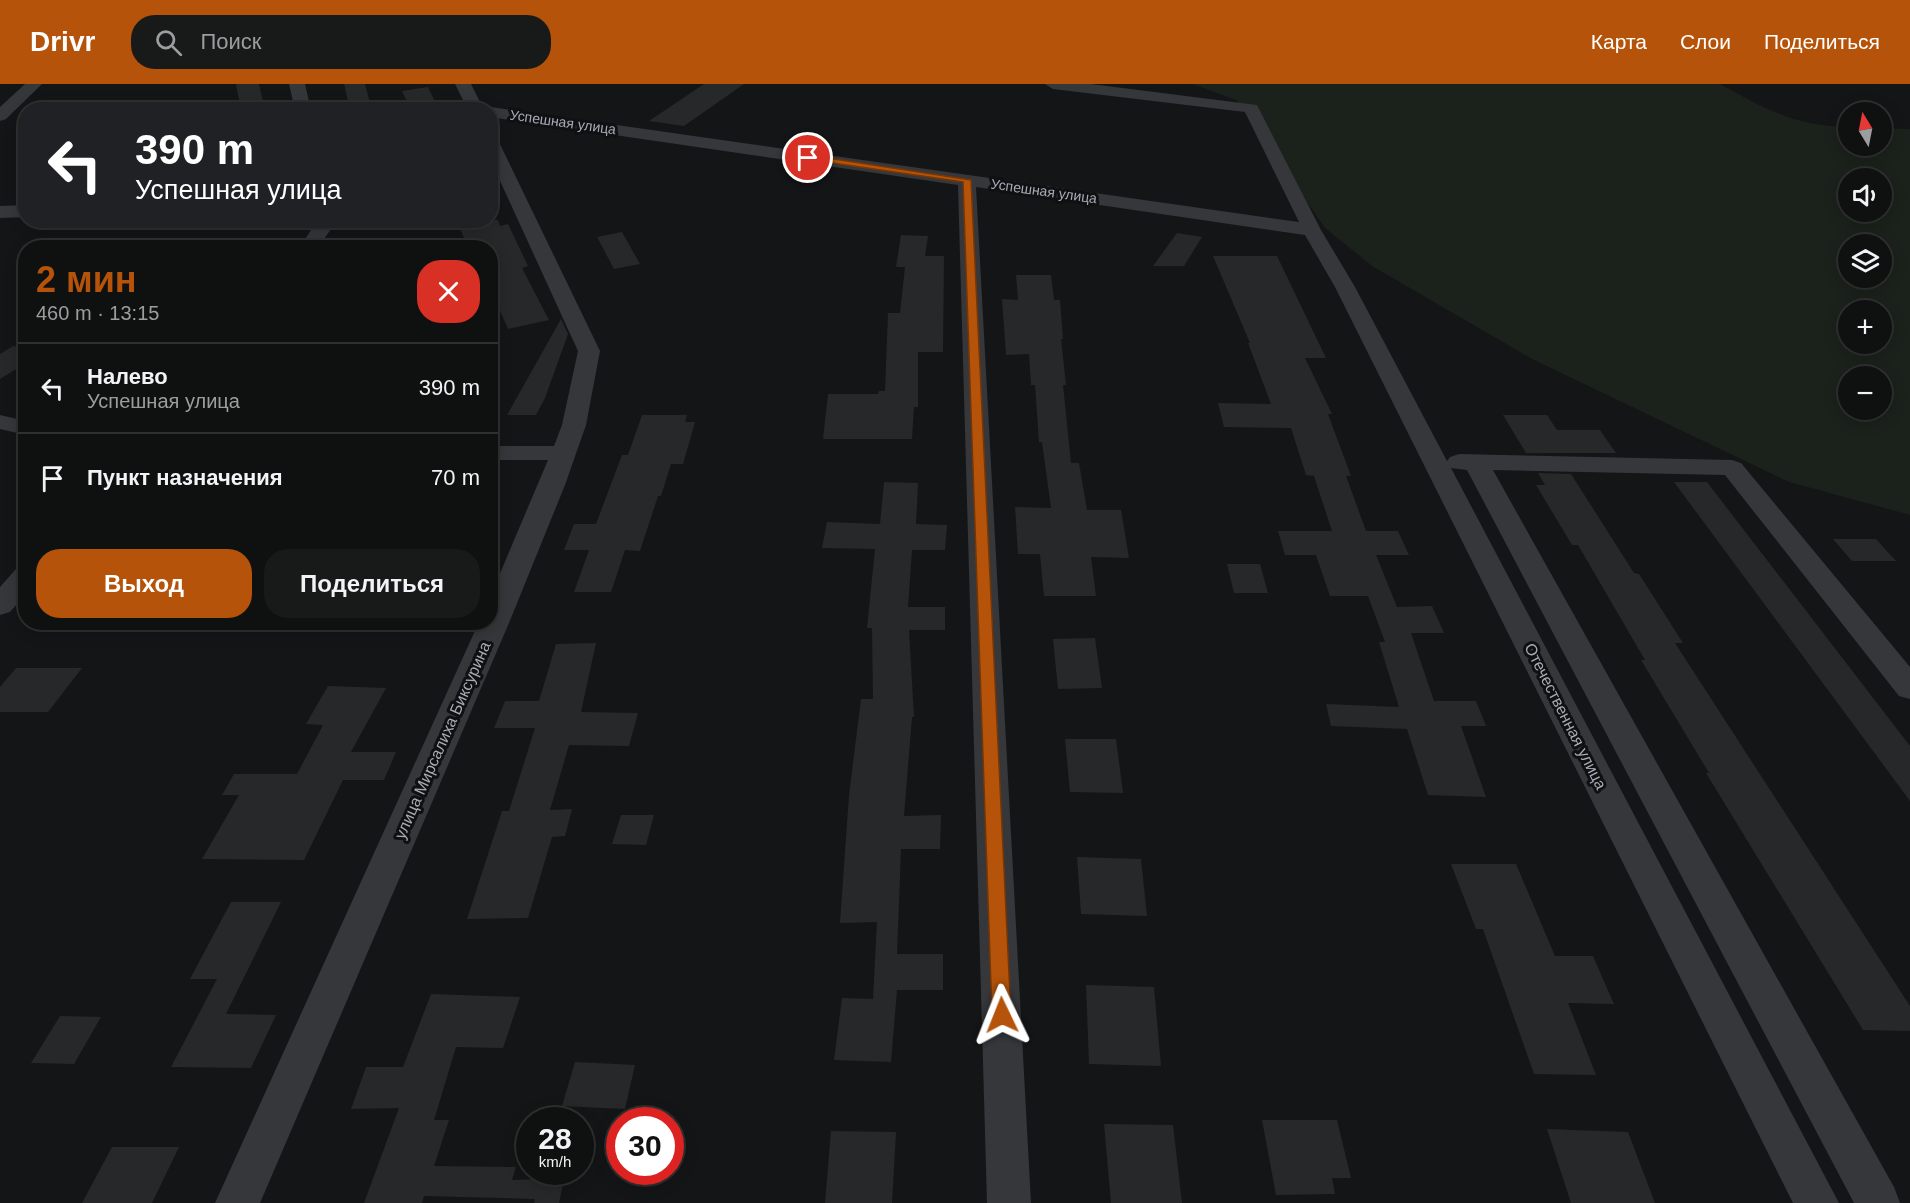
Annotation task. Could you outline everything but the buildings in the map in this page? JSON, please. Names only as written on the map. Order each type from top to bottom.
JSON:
[{"type":"street","points":[[0,116],[33,84]]},
{"type":"street","points":[[297,84],[301,102]]},
{"type":"street","points":[[463,84],[472,102]]},
{"type":"street","name":"Отечественная улица","points":[[1053,84],[1251,108],[1312,230],[1345,286],[1817,1203]]},
{"type":"street","name":"Успешная улица","points":[[498,113],[1312,230]]},
{"type":"street","name":"улица Мирсалиха Биксурина","points":[[498,157],[589,351],[574,425],[498,613]]},
{"type":"street","points":[[967,180],[1009,1203]]},
{"type":"street","points":[[0,212],[18,211]]},
{"type":"street","points":[[0,422],[18,426]]},
{"type":"street","points":[[498,453],[564,453]]},
{"type":"street","points":[[1435,462],[1732,468],[1910,688]]},
{"type":"street","points":[[1476,463],[1878,1203]]},
{"type":"street","points":[[0,605],[18,585]]},
{"type":"street","name":"улица Мирсалиха Биксурина","points":[[237,1203],[491,630]]},
{"type":"shaded area","points":[[1192,84],[1720,84],[1766,108],[1796,120],[1838,126],[1838,156],[1892,156],[1892,128],[1910,129],[1910,515],[1789,482],[1532,359],[1372,266],[1325,228],[1236,100]]},
{"type":"route","points":[[808,158],[967,180],[1002,1015]]}]
